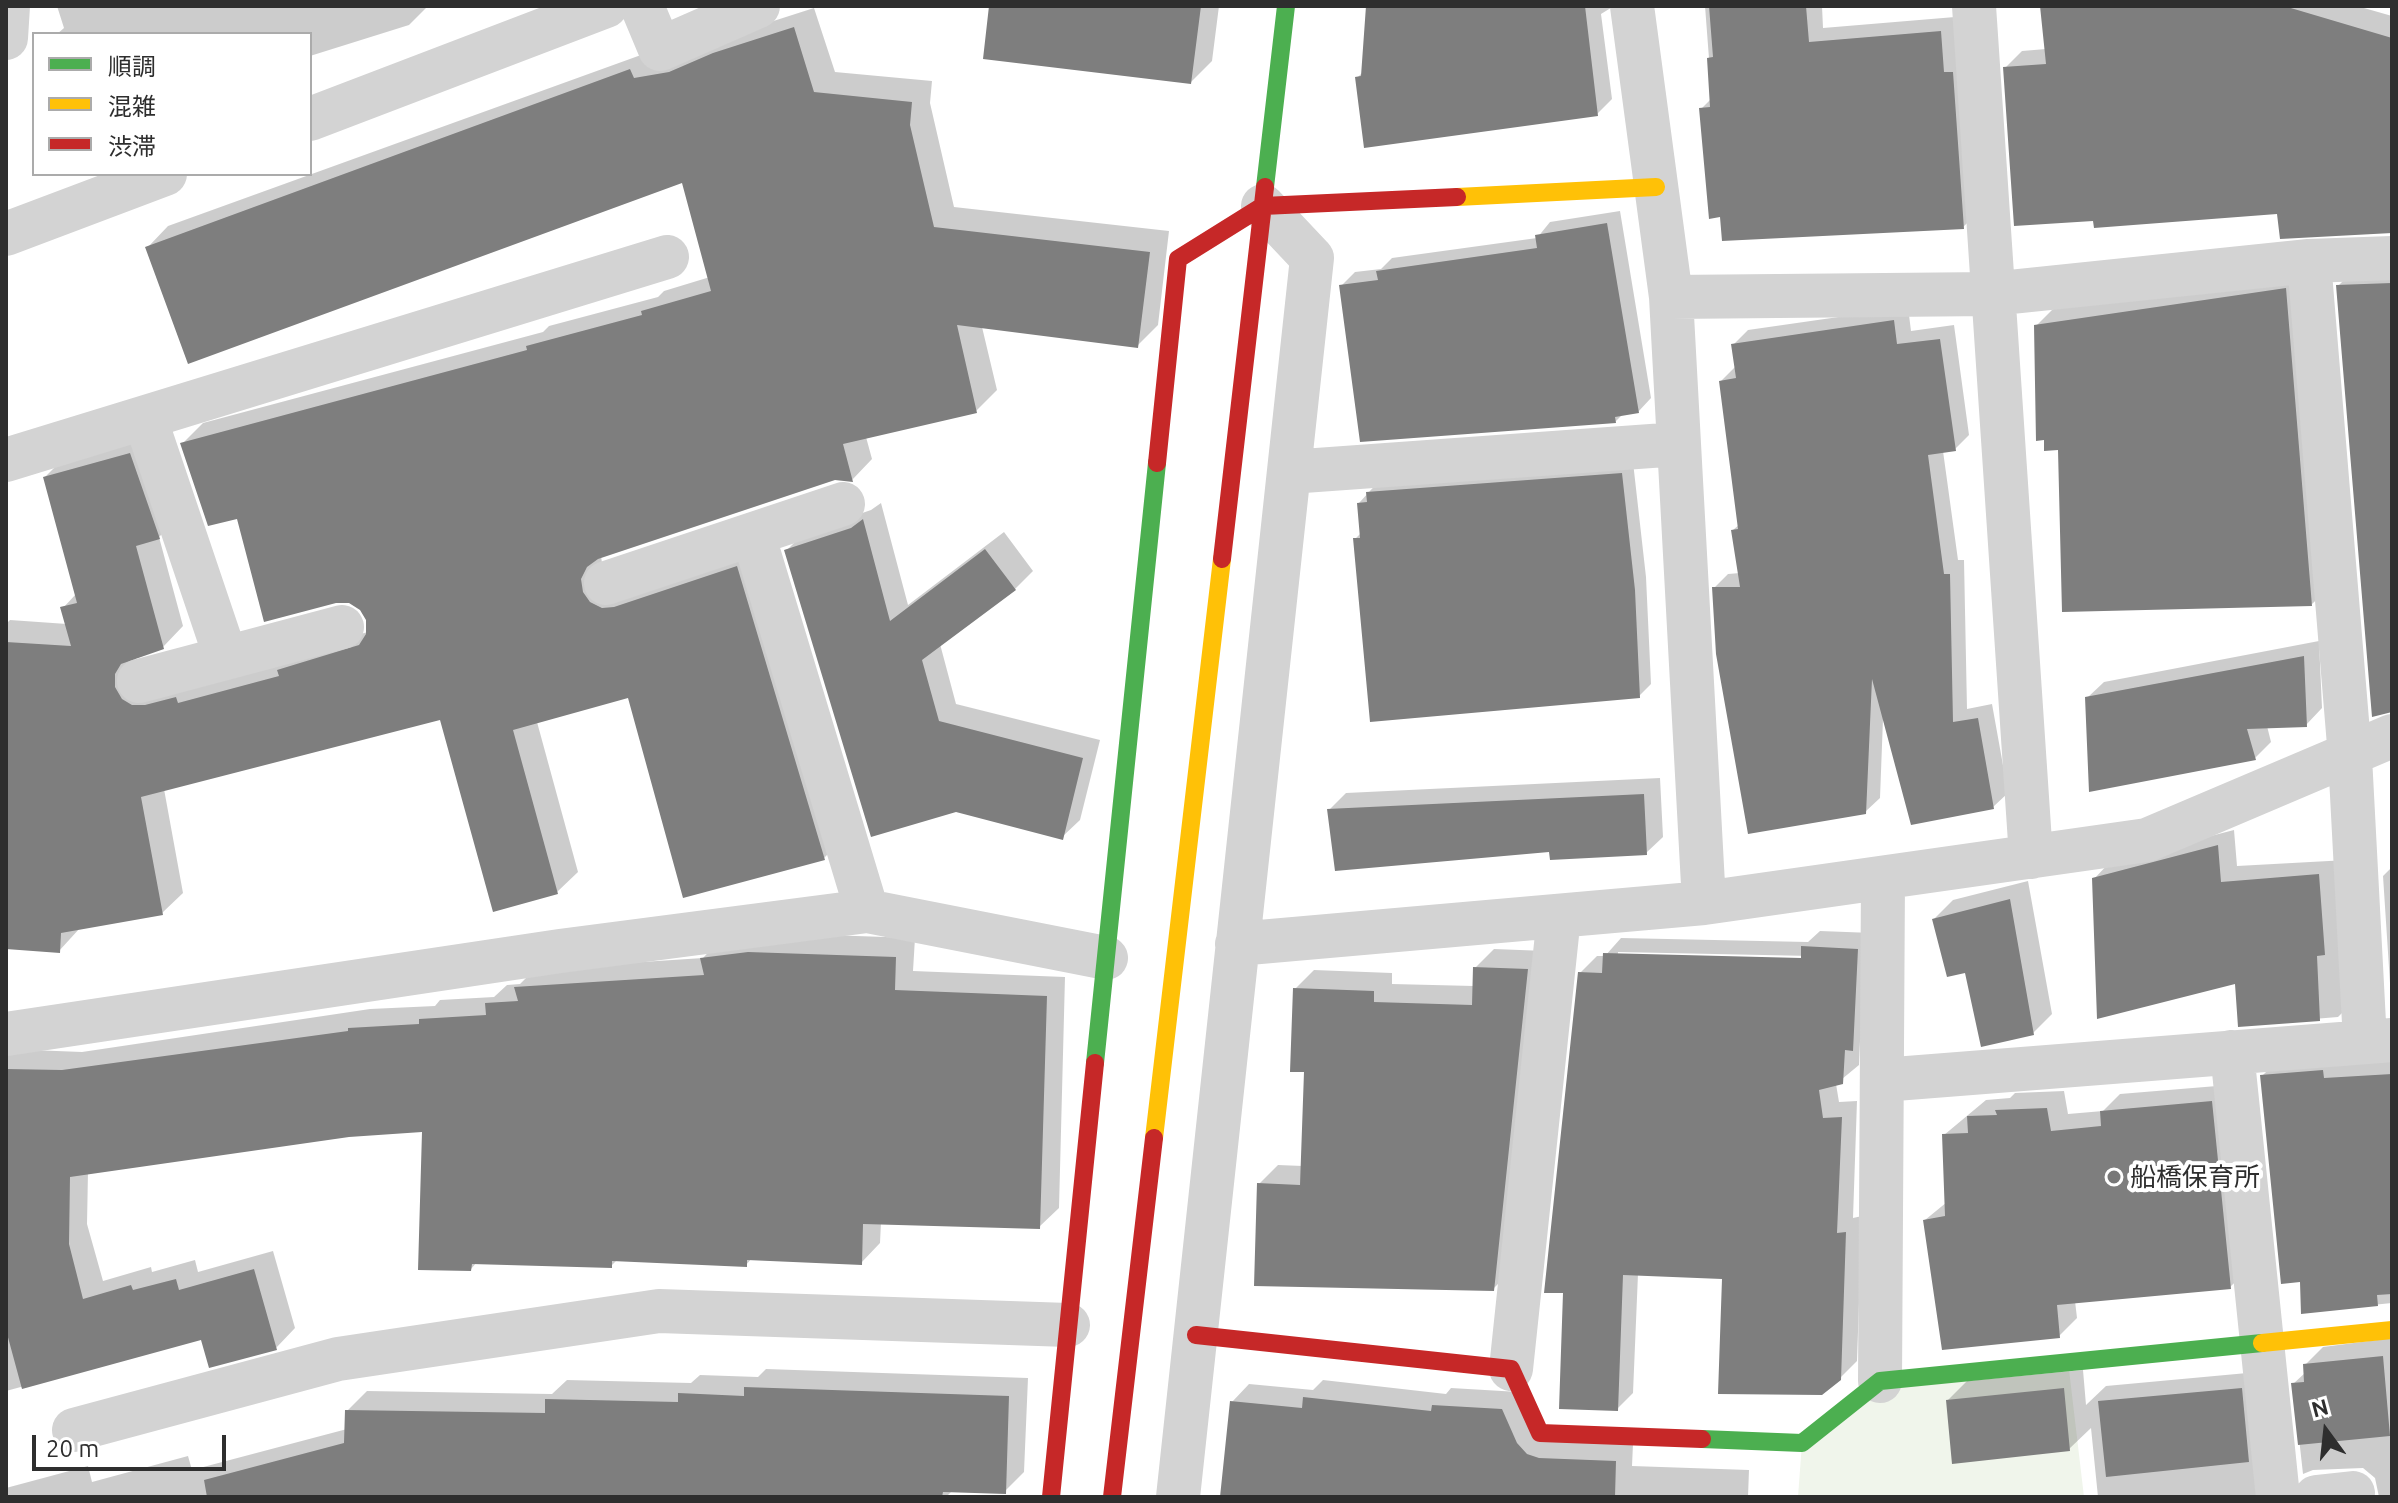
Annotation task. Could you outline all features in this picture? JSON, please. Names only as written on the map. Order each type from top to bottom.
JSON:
[{"type":"street","points":[[6,38],[8,6]]},
{"type":"street","points":[[312,118],[606,6]]},
{"type":"street","points":[[642,6],[660,49],[758,6]]},
{"type":"street","points":[[1112,1494],[1286,6]]},
{"type":"street","points":[[1632,6],[1671,297],[1704,903]]},
{"type":"street","points":[[1974,6],[2031,857]]},
{"type":"street","points":[[6,234],[160,176]]},
{"type":"street","points":[[1051,1497],[1178,259],[1263,206],[1656,187]]},
{"type":"street","points":[[1178,1497],[1312,258],[1263,206]]},
{"type":"street","points":[[6,460],[667,257]]},
{"type":"street","points":[[1671,297],[1991,294],[2309,261],[2392,258]]},
{"type":"street","points":[[1882,1080],[2379,1041],[2350,757],[2309,261]]},
{"type":"street","points":[[145,418],[226,658]]},
{"type":"street","points":[[1289,472],[1679,444]]},
{"type":"street","points":[[606,583],[843,504]]},
{"type":"street","points":[[753,534],[867,911]]},
{"type":"street","points":[[139,681],[342,627]]},
{"type":"street","points":[[1237,944],[1704,903],[2147,840],[2350,757],[2392,736]]},
{"type":"street","points":[[1880,1381],[1883,878]]},
{"type":"street","points":[[6,1034],[560,951],[867,911],[1106,958]]},
{"type":"street","points":[[1559,916],[1511,1369],[1540,1433],[1802,1443],[1880,1381],[2262,1340],[2392,1330]]},
{"type":"street","points":[[2232,1052],[2278,1497]]},
{"type":"street","points":[[74,1430],[338,1359],[659,1311],[1068,1325]]},
{"type":"street","points":[[1196,1335],[1511,1369]]},
{"type":"shaded area","points":[[2068,1361],[2084,1497],[1798,1497],[1802,1443],[1880,1381]]},
{"type":"building","points":[[989,6],[1201,6],[1191,84],[983,59]]},
{"type":"building","points":[[1366,6],[1585,6],[1598,116],[1364,148],[1355,77],[1361,76]]},
{"type":"building","points":[[1709,6],[1806,6],[1809,42],[1941,31],[1944,72],[1953,72],[1964,229],[1722,241],[1720,217],[1709,219],[1699,108],[1710,107],[1707,58],[1713,57]]},
{"type":"building","points":[[2040,6],[2284,6],[2392,38],[2392,233],[2280,239],[2277,214],[2094,228],[2093,221],[2014,226],[2003,67],[2046,64]]},
{"type":"building","points":[[794,27],[814,92],[912,102],[910,125],[934,227],[1150,252],[1138,348],[957,325],[977,413],[843,444],[853,482],[835,480],[598,559],[587,567],[581,579],[583,592],[590,602],[602,608],[614,607],[737,566],[825,860],[683,898],[628,698],[513,730],[558,894],[493,912],[440,720],[141,797],[163,915],[61,933],[60,953],[6,949],[6,642],[71,646],[60,607],[77,603],[43,477],[130,453],[160,539],[136,546],[164,649],[121,664],[115,674],[115,687],[122,699],[132,705],[145,705],[176,697],[178,703],[279,676],[277,670],[359,645],[366,634],[366,620],[360,610],[349,603],[336,603],[264,622],[237,519],[208,526],[180,443],[527,350],[526,346],[642,315],[641,311],[711,291],[682,183],[188,364],[145,247],[630,69],[634,78],[669,72],[713,53]]},
{"type":"building","points":[[1607,223],[1639,413],[1615,417],[1616,423],[1360,442],[1339,285],[1378,280],[1376,271],[1537,248],[1535,235]]},
{"type":"building","points":[[2392,283],[2392,712],[2372,717],[2336,285]]},
{"type":"building","points":[[2286,288],[2312,606],[2062,612],[2058,450],[2044,451],[2044,440],[2036,441],[2034,325]]},
{"type":"building","points":[[1894,320],[1897,344],[1940,339],[1956,451],[1928,455],[1944,574],[1950,574],[1953,722],[1978,718],[1994,809],[1911,825],[1872,679],[1866,814],[1748,834],[1716,654],[1712,587],[1740,587],[1731,530],[1738,529],[1719,381],[1736,378],[1731,344]]},
{"type":"building","points":[[1622,473],[1635,590],[1640,698],[1370,722],[1353,538],[1360,538],[1357,503],[1367,502],[1366,492]]},
{"type":"building","points":[[863,519],[890,621],[985,549],[1016,590],[922,660],[939,721],[1083,758],[1063,840],[956,812],[871,837],[784,550],[851,528]]},
{"type":"building","points":[[2304,656],[2307,727],[2247,729],[2256,760],[2089,792],[2085,697]]},
{"type":"building","points":[[1644,794],[1647,855],[1550,860],[1549,852],[1335,871],[1327,809]]},
{"type":"building","points":[[2218,845],[2221,882],[2319,874],[2325,955],[2317,956],[2320,1021],[2238,1027],[2235,984],[2097,1019],[2092,878]]},
{"type":"building","points":[[2010,899],[2034,1035],[1981,1047],[1965,973],[1947,977],[1932,919]]},
{"type":"building","points":[[1801,946],[1858,949],[1853,1051],[1845,1050],[1843,1084],[1819,1090],[1823,1118],[1842,1117],[1837,1233],[1846,1232],[1841,1380],[1822,1395],[1718,1394],[1722,1279],[1623,1275],[1618,1411],[1559,1409],[1563,1293],[1544,1293],[1578,972],[1602,973],[1603,953],[1801,958]]},
{"type":"building","points":[[748,952],[896,957],[895,990],[1047,996],[1040,1229],[863,1224],[862,1265],[747,1260],[747,1267],[612,1261],[612,1268],[472,1264],[471,1271],[418,1270],[422,1132],[349,1137],[70,1177],[69,1244],[83,1299],[131,1285],[133,1290],[176,1279],[179,1290],[254,1269],[277,1350],[209,1368],[201,1340],[22,1389],[6,1330],[6,1069],[62,1070],[348,1031],[348,1028],[419,1024],[419,1019],[486,1015],[485,1003],[518,1001],[514,987],[704,975],[700,958]]},
{"type":"building","points":[[1473,967],[1528,969],[1494,1291],[1254,1286],[1257,1183],[1300,1185],[1304,1072],[1290,1072],[1293,988],[1374,991],[1374,1002],[1472,1005]]},
{"type":"building","points":[[2323,1070],[2324,1078],[2392,1074],[2392,1294],[2377,1295],[2378,1306],[2301,1314],[2300,1282],[2281,1284],[2260,1075]]},
{"type":"building","points":[[2212,1101],[2231,1289],[2057,1305],[2060,1338],[1942,1350],[1923,1220],[1945,1216],[1942,1134],[1968,1133],[1967,1116],[1997,1115],[1995,1110],[2047,1108],[2051,1131],[2101,1126],[2100,1111]]},
{"type":"building","points":[[2383,1356],[2390,1436],[2298,1445],[2291,1383],[2304,1382],[2303,1364]]},
{"type":"building","points":[[744,1387],[1009,1396],[1006,1494],[943,1492],[942,1497],[207,1497],[204,1480],[344,1443],[345,1410],[545,1413],[545,1399],[678,1402],[678,1393],[744,1396]]},
{"type":"building","points":[[2064,1388],[2070,1451],[1952,1464],[1946,1400]]},
{"type":"building","points":[[2242,1388],[2249,1462],[2106,1477],[2098,1401]]},
{"type":"building","points":[[1303,1397],[1431,1411],[1432,1405],[1502,1409],[1517,1443],[1527,1454],[1539,1458],[1616,1461],[1615,1497],[1220,1497],[1230,1401],[1302,1408]]},
{"type":"traffic: fast","points":[[1265,187],[1286,6]]},
{"type":"traffic: fast","points":[[1095,1063],[1157,463]]},
{"type":"traffic: fast","points":[[1702,1439],[1802,1443],[1880,1381],[2262,1343]]},
{"type":"traffic: slow","points":[[1457,197],[1656,187]]},
{"type":"traffic: slow","points":[[1154,1138],[1222,559]]},
{"type":"traffic: slow","points":[[2262,1343],[2392,1330]]},
{"type":"traffic: jam","points":[[1222,559],[1265,187]]},
{"type":"traffic: jam","points":[[1157,463],[1178,259],[1263,206],[1457,197]]},
{"type":"traffic: jam","points":[[1051,1497],[1095,1063]]},
{"type":"traffic: jam","points":[[1112,1497],[1154,1138]]},
{"type":"traffic: jam","points":[[1196,1335],[1511,1369],[1540,1433],[1702,1439]]},
{"type":"place","name":"船橋保育所","points":[[2114,1177]]}]
